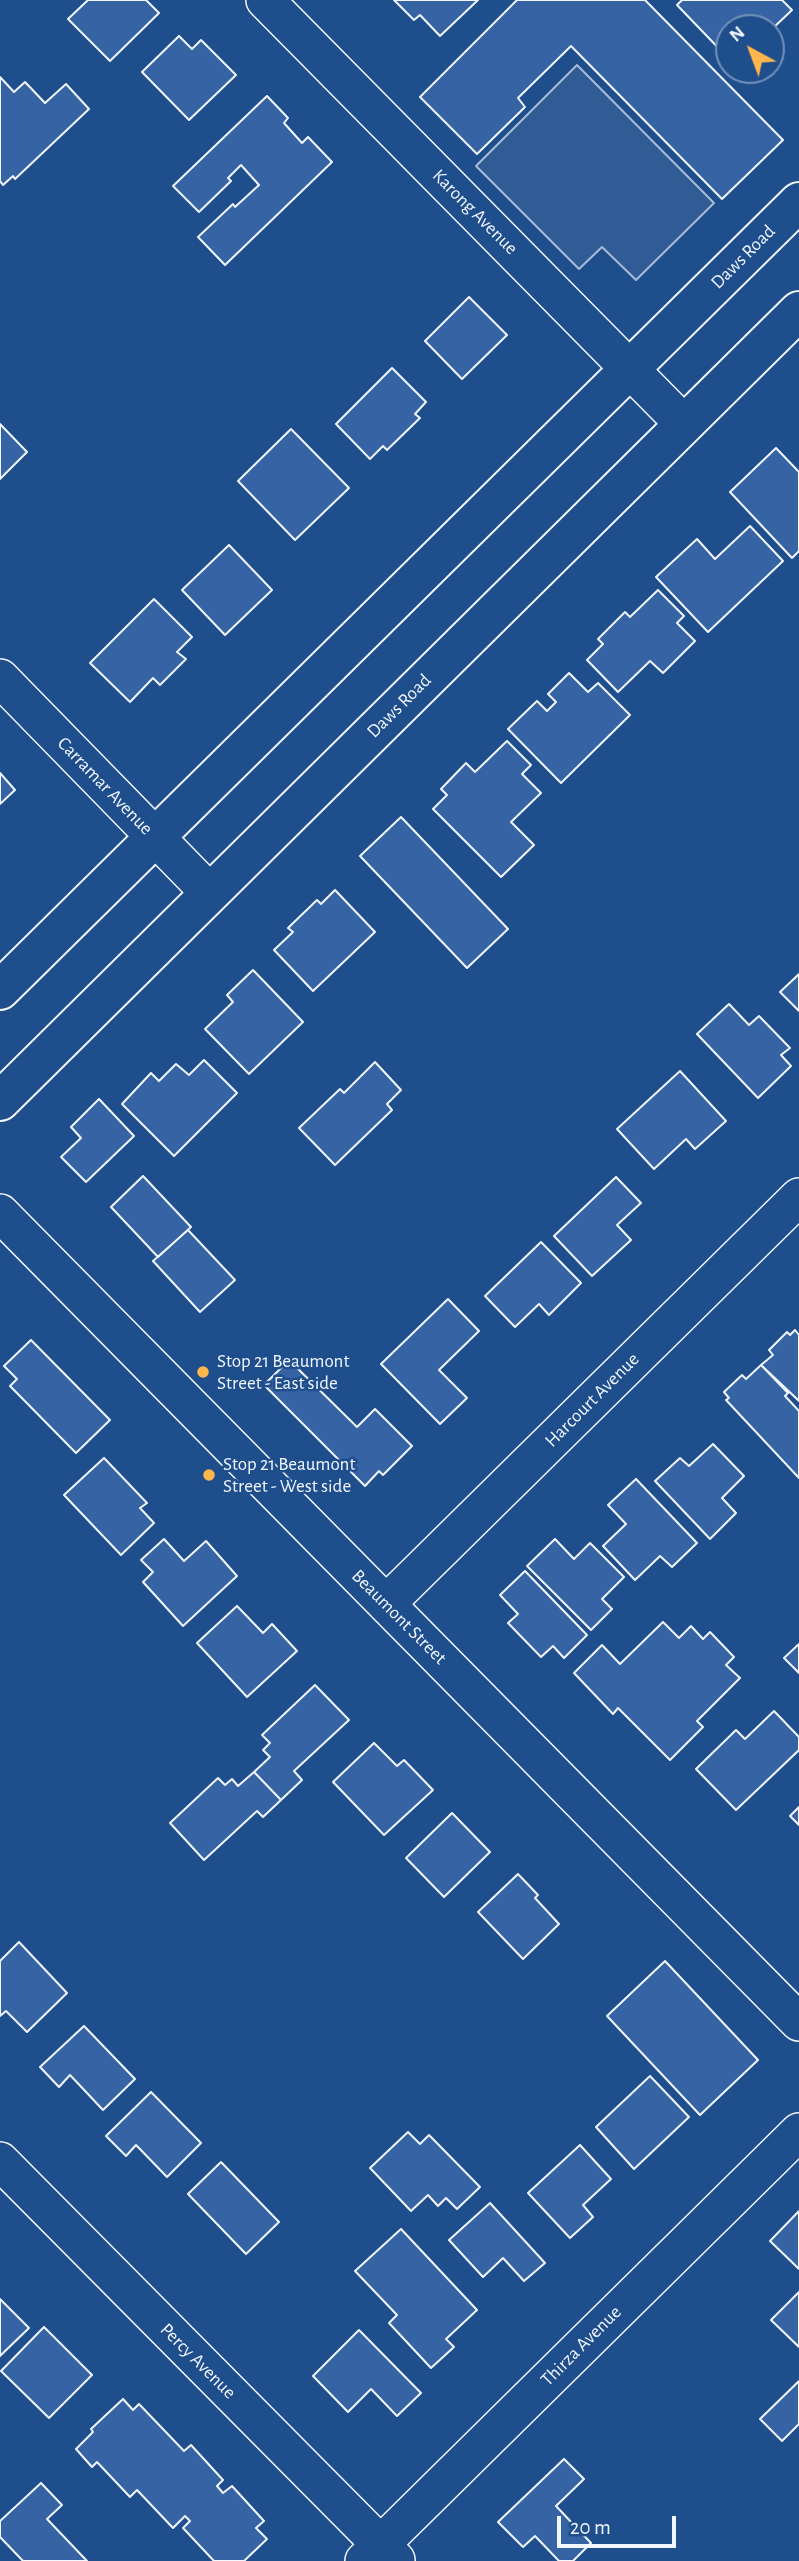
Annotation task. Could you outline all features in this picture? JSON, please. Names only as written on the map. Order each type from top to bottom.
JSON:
[{"type":"main road","name":"Daws Road","points":[[0,990],[799,203]]},
{"type":"main road","name":"Daws Road","points":[[0,1101],[799,311]]},
{"type":"street","name":"Karong Avenue","points":[[265,0],[684,424]]},
{"type":"street","name":"Carramar Avenue","points":[[0,678],[210,893]]},
{"type":"street","name":"Harcourt Avenue","points":[[386,1604],[799,1197]]},
{"type":"street","name":"Beaumont Street","points":[[0,1213],[799,2022]]},
{"type":"street","name":"Thirza Avenue","points":[[380,2555],[799,2132]]},
{"type":"street","name":"Percy Avenue","points":[[0,2161],[380,2555]]},
{"type":"shaded area","points":[[577,65],[714,203],[636,280],[602,247],[579,269],[476,166]]},
{"type":"building","points":[[88,0],[146,0],[159,13],[110,61],[68,19]]},
{"type":"building","points":[[394,0],[478,0],[440,36],[420,15],[414,20]]},
{"type":"building","points":[[517,0],[645,0],[715,71],[715,84],[728,84],[783,140],[722,199],[571,46],[518,98],[525,107],[477,154],[420,97]]},
{"type":"building","points":[[682,0],[782,0],[792,10],[785,17],[785,14],[715,14],[715,44],[677,5]]},
{"type":"building","points":[[179,36],[192,49],[201,40],[236,75],[189,120],[142,72]]},
{"type":"building","points":[[0,77],[14,92],[25,82],[45,103],[66,84],[89,109],[15,179],[13,176],[3,185],[0,181]]},
{"type":"building","points":[[267,96],[288,118],[284,123],[302,143],[308,137],[332,162],[225,265],[198,237],[233,204],[235,207],[259,185],[241,165],[228,178],[231,181],[199,212],[173,186]]},
{"type":"building","points":[[469,297],[507,335],[462,379],[425,341]]},
{"type":"building","points":[[392,368],[426,402],[415,414],[420,418],[387,450],[383,446],[370,459],[336,424]]},
{"type":"building","points":[[0,424],[27,452],[0,479]]},
{"type":"building","points":[[291,429],[349,488],[295,540],[238,481]]},
{"type":"building","points":[[776,448],[799,472],[799,551],[792,558],[730,492]]},
{"type":"building","points":[[750,526],[783,561],[708,632],[656,577],[697,539],[715,559]]},
{"type":"building","points":[[229,545],[272,590],[225,635],[182,590]]},
{"type":"building","points":[[658,590],[684,616],[677,623],[695,641],[663,673],[650,661],[618,692],[587,660],[603,644],[598,639],[625,612],[630,617]]},
{"type":"building","points":[[154,599],[192,637],[177,652],[186,659],[160,685],[153,678],[130,702],[90,663]]},
{"type":"building","points":[[569,673],[588,692],[598,683],[630,715],[561,783],[508,729],[537,701],[547,711],[556,702],[548,694]]},
{"type":"building","points":[[507,741],[531,765],[522,774],[541,793],[511,822],[534,845],[501,877],[433,809],[447,795],[441,789],[466,763],[475,772]]},
{"type":"building","points":[[0,773],[15,790],[0,804]]},
{"type":"building","points":[[401,817],[508,929],[467,968],[360,856]]},
{"type":"building","points":[[335,890],[375,932],[313,991],[274,950],[293,932],[288,928],[317,900],[321,904]]},
{"type":"building","points":[[253,970],[303,1022],[249,1074],[205,1029],[233,1002],[227,995]]},
{"type":"building","points":[[799,974],[799,1011],[780,992]]},
{"type":"building","points":[[729,1004],[749,1025],[759,1016],[790,1048],[781,1055],[791,1066],[758,1098],[697,1034]]},
{"type":"building","points":[[204,1060],[237,1093],[174,1156],[122,1104],[151,1073],[159,1081],[176,1064],[189,1075]]},
{"type":"building","points":[[375,1062],[401,1090],[387,1104],[392,1110],[335,1165],[299,1128],[340,1089],[344,1093]]},
{"type":"building","points":[[680,1071],[726,1121],[695,1149],[686,1139],[654,1169],[617,1129]]},
{"type":"building","points":[[99,1099],[134,1136],[86,1182],[61,1157],[81,1138],[71,1127]]},
{"type":"building","points":[[143,1176],[191,1227],[158,1257],[111,1207]]},
{"type":"building","points":[[616,1177],[641,1203],[617,1225],[631,1240],[592,1276],[554,1236]]},
{"type":"building","points":[[188,1230],[235,1280],[200,1312],[153,1261]]},
{"type":"building","points":[[541,1242],[581,1283],[549,1315],[539,1304],[515,1327],[485,1296]]},
{"type":"building","points":[[448,1299],[479,1331],[439,1370],[467,1398],[440,1424],[381,1364]]},
{"type":"building","points":[[795,1330],[799,1335],[799,1401],[761,1365],[773,1355],[769,1350],[787,1332],[790,1335]]},
{"type":"building","points":[[31,1340],[110,1420],[76,1453],[10,1386],[17,1379],[4,1366]]},
{"type":"building","points":[[289,1360],[357,1427],[375,1409],[412,1446],[383,1475],[379,1471],[365,1486],[264,1385]]},
{"type":"building","points":[[761,1365],[788,1393],[785,1396],[799,1411],[799,1478],[726,1400],[729,1398],[724,1392],[742,1375],[746,1379]]},
{"type":"building","points":[[713,1444],[744,1476],[722,1498],[736,1513],[710,1539],[655,1481],[680,1458],[689,1466]]},
{"type":"building","points":[[104,1458],[147,1503],[140,1508],[154,1523],[121,1555],[64,1495]]},
{"type":"building","points":[[636,1479],[697,1543],[672,1567],[660,1556],[635,1580],[603,1546],[626,1524],[608,1505]]},
{"type":"building","points":[[164,1539],[184,1561],[206,1541],[237,1576],[183,1626],[143,1582],[153,1572],[141,1560]]},
{"type":"building","points":[[555,1539],[574,1559],[590,1543],[624,1577],[602,1599],[612,1609],[591,1630],[527,1566]]},
{"type":"building","points":[[525,1571],[587,1635],[564,1658],[553,1646],[541,1657],[508,1623],[518,1614],[500,1595]]},
{"type":"building","points":[[237,1606],[263,1633],[272,1624],[297,1651],[247,1697],[197,1643]]},
{"type":"building","points":[[663,1622],[679,1638],[691,1626],[703,1639],[710,1632],[734,1657],[726,1665],[740,1678],[697,1721],[703,1727],[670,1760],[618,1708],[613,1714],[574,1673],[602,1645],[620,1664]]},
{"type":"building","points":[[799,1644],[799,1673],[784,1658]]},
{"type":"building","points":[[315,1685],[349,1720],[294,1771],[302,1780],[281,1800],[254,1772],[270,1757],[263,1750],[270,1743],[262,1735]]},
{"type":"building","points":[[774,1711],[799,1737],[799,1750],[736,1810],[696,1769],[736,1730],[745,1739]]},
{"type":"building","points":[[374,1743],[397,1766],[404,1760],[433,1790],[384,1835],[333,1782]]},
{"type":"building","points":[[254,1772],[281,1800],[263,1817],[257,1811],[204,1860],[170,1823],[218,1778],[225,1785],[232,1779],[238,1786]]},
{"type":"building","points":[[799,1807],[799,1825],[790,1816]]},
{"type":"building","points":[[452,1813],[490,1852],[444,1897],[406,1858]]},
{"type":"building","points":[[518,1874],[538,1895],[535,1898],[559,1924],[523,1959],[478,1912]]},
{"type":"building","points":[[19,1942],[67,1993],[27,2032],[6,2011],[0,2016],[0,1961]]},
{"type":"building","points":[[665,1961],[758,2060],[700,2115],[607,2016]]},
{"type":"building","points":[[84,2026],[135,2079],[103,2110],[70,2075],[59,2087],[40,2067]]},
{"type":"building","points":[[650,2076],[689,2117],[634,2169],[596,2127]]},
{"type":"building","points":[[151,2092],[201,2143],[167,2177],[136,2145],[126,2156],[106,2136]]},
{"type":"building","points":[[408,2132],[420,2144],[429,2135],[480,2187],[457,2209],[446,2198],[438,2206],[428,2195],[411,2211],[370,2168]]},
{"type":"building","points":[[580,2145],[611,2179],[583,2205],[593,2217],[570,2238],[528,2193]]},
{"type":"building","points":[[221,2162],[279,2222],[246,2254],[188,2194]]},
{"type":"building","points":[[490,2203],[545,2263],[524,2281],[503,2258],[483,2277],[449,2240]]},
{"type":"building","points":[[799,2211],[799,2269],[770,2241]]},
{"type":"building","points":[[401,2229],[477,2310],[446,2339],[454,2347],[431,2368],[389,2323],[397,2315],[355,2271]]},
{"type":"building","points":[[799,2292],[799,2347],[771,2320]]},
{"type":"building","points":[[0,2299],[29,2328],[0,2356]]},
{"type":"building","points":[[44,2327],[92,2375],[49,2418],[1,2371]]},
{"type":"building","points":[[359,2330],[421,2393],[397,2416],[371,2389],[348,2412],[313,2376]]},
{"type":"building","points":[[799,2381],[799,2424],[782,2441],[760,2419]]},
{"type":"building","points":[[123,2399],[133,2410],[139,2404],[184,2451],[191,2445],[223,2480],[217,2486],[223,2493],[232,2486],[264,2521],[256,2528],[267,2539],[244,2561],[214,2561],[183,2528],[190,2521],[185,2516],[173,2528],[137,2490],[130,2497],[97,2462],[92,2467],[76,2449],[93,2432],[91,2429]]},
{"type":"building","points":[[564,2459],[584,2479],[556,2506],[591,2543],[573,2561],[559,2561],[535,2536],[523,2547],[498,2522]]},
{"type":"building","points":[[41,2483],[62,2505],[47,2519],[87,2561],[23,2561],[0,2537],[0,2521]]},
{"type":"place","name":"Stop 21 Beaumont Street - East side","points":[[203,1372]]},
{"type":"place","name":"Stop 21 Beaumont Street - West side","points":[[209,1475]]}]
